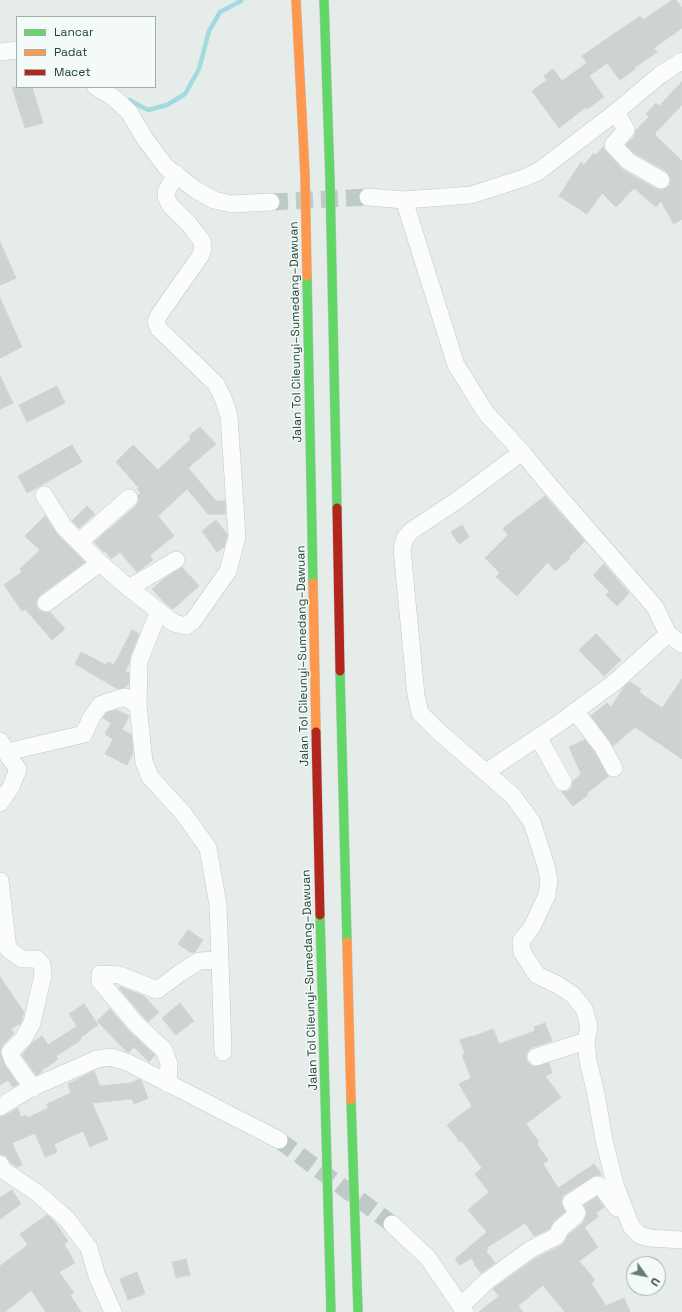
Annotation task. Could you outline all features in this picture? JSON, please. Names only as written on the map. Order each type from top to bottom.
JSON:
[{"type":"highway","name":"Jalan Tol Cileunyi–Sumedang–Dawuan","points":[[296,0],[305,175],[318,826],[331,1312]]},
{"type":"highway","points":[[324,0],[330,180],[343,825],[358,1312]]},
{"type":"street","points":[[0,52],[16,50]]},
{"type":"street","points":[[368,197],[404,200],[471,195],[524,178],[539,171],[616,112],[660,75],[682,61]]},
{"type":"street","points":[[98,88],[113,97],[129,112],[149,145],[166,167],[196,190],[214,200],[231,204],[271,202]]},
{"type":"street","points":[[616,112],[626,130],[613,145],[628,161],[661,180]]},
{"type":"street","points":[[44,495],[64,527],[78,542],[129,588],[174,623],[186,626],[193,621],[228,571],[237,537],[229,416],[223,398],[216,384],[159,329],[156,322],[158,315],[201,255],[203,248],[202,241],[189,224],[170,205],[166,197],[166,192],[176,174]]},
{"type":"street","points":[[404,200],[456,365],[486,413],[522,452],[655,607],[668,634],[682,644]]},
{"type":"street","points":[[522,452],[459,499],[411,531],[405,538],[402,549],[416,695],[420,713],[438,731],[513,796],[532,822],[549,880],[547,895],[532,927],[521,941],[522,952],[537,975],[558,985],[572,995],[584,1009],[589,1026],[586,1041],[588,1061],[596,1094],[604,1140],[616,1187],[631,1226],[639,1234],[650,1238],[682,1240]]},
{"type":"street","points":[[78,542],[129,498]]},
{"type":"street","points":[[129,588],[176,560]]},
{"type":"street","points":[[46,603],[100,563]]},
{"type":"street","points":[[158,611],[138,661],[138,705],[142,751],[144,762],[150,777],[183,813],[208,848],[218,905],[223,1052]]},
{"type":"street","points":[[486,772],[615,682],[668,634]]},
{"type":"street","points":[[0,803],[11,787],[18,769],[3,746],[84,734],[91,718],[100,705],[125,697],[138,705]]},
{"type":"street","points":[[575,711],[602,746],[614,768]]},
{"type":"street","points":[[538,737],[563,782]]},
{"type":"street","points":[[0,881],[8,949],[22,959],[37,959],[42,965],[43,975],[32,1023],[23,1039],[10,1052],[13,1060],[33,1088]]},
{"type":"street","points":[[168,1084],[169,1064],[164,1050],[136,1024],[100,981],[100,974],[119,975],[157,990],[198,961],[220,960]]},
{"type":"street","points":[[536,1057],[586,1041]]},
{"type":"street","points":[[0,1107],[33,1088],[97,1059],[111,1057],[129,1063],[279,1140]]},
{"type":"street","points":[[0,1164],[3,1170],[36,1192],[67,1219],[89,1248],[97,1276],[113,1312]]},
{"type":"street","points":[[392,1224],[428,1258],[463,1309],[487,1281],[531,1249],[556,1236],[560,1229],[577,1213],[571,1202],[597,1185],[602,1187],[617,1208],[625,1211]]},
{"type":"building","points":[[672,0],[676,0],[682,8],[682,28],[654,48],[657,52],[620,80],[607,63],[589,76],[604,97],[587,109],[586,107],[559,128],[532,91],[547,80],[544,76],[553,69],[562,81],[587,63],[582,56],[640,16],[643,20]]},
{"type":"building","points":[[682,82],[682,105],[655,133],[655,135],[682,161],[682,219],[674,224],[661,201],[656,207],[634,188],[616,207],[602,193],[587,214],[559,196],[581,162],[584,165],[594,153],[596,155],[603,147],[623,170],[656,189],[661,190],[670,185],[671,180],[666,171],[634,153],[626,145],[634,137],[636,130],[649,117],[646,114],[656,103],[659,106]]},
{"type":"building","points":[[12,87],[32,88],[43,123],[25,128]]},
{"type":"building","points":[[0,242],[16,278],[0,285]]},
{"type":"building","points":[[0,298],[22,347],[0,358]]},
{"type":"building","points":[[0,376],[13,403],[0,409]]},
{"type":"building","points":[[57,386],[65,403],[27,422],[19,405]]},
{"type":"building","points":[[200,427],[216,444],[188,468],[216,501],[225,501],[225,514],[208,514],[187,489],[158,516],[174,536],[150,555],[153,560],[137,572],[120,552],[111,559],[105,551],[104,552],[94,542],[136,506],[139,501],[138,495],[141,493],[137,489],[139,488],[116,462],[133,445],[158,470],[191,439],[189,436]]},
{"type":"building","points":[[72,445],[82,462],[27,493],[18,476]]},
{"type":"building","points":[[545,496],[585,541],[569,557],[570,559],[555,571],[548,562],[517,596],[496,577],[500,573],[485,558],[508,535],[503,528]]},
{"type":"building","points":[[87,506],[95,514],[79,528],[72,521]]},
{"type":"building","points":[[45,516],[57,534],[85,562],[40,595],[37,599],[36,605],[38,609],[42,612],[50,612],[65,629],[52,640],[25,609],[22,611],[4,585],[22,572],[20,569],[40,550],[25,536]]},
{"type":"building","points":[[216,520],[227,534],[224,547],[217,552],[202,531]]},
{"type":"building","points":[[462,525],[469,537],[459,544],[451,532]]},
{"type":"building","points":[[604,564],[629,593],[617,606],[606,595],[609,591],[593,575]]},
{"type":"building","points":[[182,567],[199,586],[173,609],[152,589]]},
{"type":"building","points":[[132,630],[139,634],[130,657],[129,664],[125,671],[129,673],[129,682],[126,687],[118,689],[75,664],[81,652],[106,665],[108,662],[114,665]]},
{"type":"building","points":[[596,634],[621,660],[604,676],[579,650]]},
{"type":"building","points":[[682,679],[682,759],[635,727],[613,746],[591,716],[607,703],[611,707],[624,687],[630,682],[641,689],[639,692],[662,708]]},
{"type":"building","points":[[117,710],[129,716],[122,730],[131,734],[133,753],[127,765],[105,754],[113,739],[105,734],[111,723],[103,718],[106,713]]},
{"type":"building","points":[[585,740],[594,751],[608,776],[586,794],[588,795],[573,806],[562,792],[568,791],[572,787],[573,781],[581,774],[569,747]]},
{"type":"building","points":[[188,930],[203,940],[195,952],[192,953],[178,944]]},
{"type":"building","points":[[0,977],[24,1012],[21,1023],[11,1029],[14,1033],[0,1050]]},
{"type":"building","points":[[121,987],[144,996],[159,1012],[148,1022],[119,988]]},
{"type":"building","points":[[180,1003],[194,1021],[176,1035],[162,1018]]},
{"type":"building","points":[[84,1004],[98,1025],[80,1038],[81,1040],[56,1056],[58,1059],[36,1075],[22,1055],[33,1042],[42,1036],[48,1045],[77,1026],[69,1014]]},
{"type":"building","points":[[110,1009],[129,1031],[155,1055],[149,1062],[134,1047],[129,1052],[126,1051],[97,1021]]},
{"type":"building","points":[[545,1023],[552,1041],[533,1047],[526,1055],[526,1060],[534,1067],[549,1063],[552,1073],[545,1076],[561,1097],[526,1124],[539,1142],[537,1144],[548,1160],[543,1164],[558,1188],[594,1164],[602,1175],[592,1177],[562,1197],[561,1202],[565,1212],[553,1222],[549,1229],[534,1236],[525,1223],[486,1248],[488,1249],[486,1251],[495,1263],[481,1273],[471,1258],[460,1265],[455,1259],[487,1232],[468,1210],[489,1192],[475,1174],[482,1168],[462,1141],[460,1142],[447,1125],[472,1106],[459,1084],[471,1078],[462,1055],[465,1054],[460,1040],[493,1029],[499,1044],[535,1031],[534,1027]]},
{"type":"building","points":[[0,1050],[4,1064],[18,1084],[13,1087],[8,1080],[0,1085]]},
{"type":"building","points":[[94,1071],[100,1086],[131,1083],[139,1079],[141,1080],[148,1098],[134,1104],[132,1099],[92,1103],[108,1139],[90,1147],[83,1131],[54,1144],[57,1152],[45,1157],[35,1133],[12,1143],[22,1165],[17,1167],[11,1163],[6,1156],[0,1154],[0,1117],[5,1116],[18,1108],[21,1117],[26,1115],[28,1118],[48,1108],[47,1104],[71,1093],[68,1084]]},
{"type":"building","points":[[12,1190],[21,1204],[0,1219],[0,1198]]},
{"type":"building","points":[[597,1197],[604,1207],[596,1213],[598,1217],[584,1227],[598,1247],[579,1261],[595,1280],[591,1283],[606,1306],[624,1298],[630,1312],[565,1312],[543,1285],[518,1306],[523,1312],[479,1312],[499,1296],[493,1289],[536,1258],[562,1245],[568,1235],[582,1224],[585,1219],[587,1213],[584,1205]]},
{"type":"building","points":[[47,1215],[54,1221],[68,1241],[64,1244],[75,1263],[59,1272],[74,1293],[70,1295],[81,1312],[46,1312],[31,1290],[5,1312],[0,1312],[0,1266],[28,1245],[20,1234]]},
{"type":"building","points":[[186,1259],[190,1275],[176,1278],[172,1262]]},
{"type":"building","points":[[137,1272],[145,1294],[128,1300],[120,1279]]},
{"type":"waterway","points":[[129,100],[148,110],[167,105],[185,94],[199,69],[209,31],[220,12],[241,1]]},
{"type":"tunnel","points":[[271,202],[368,197]]},
{"type":"tunnel","points":[[279,1140],[392,1224]]},
{"type":"traffic: fast","points":[[324,0],[330,180],[337,508]]},
{"type":"traffic: fast","points":[[307,276],[313,583]]},
{"type":"traffic: fast","points":[[340,671],[347,942]]},
{"type":"traffic: fast","points":[[320,915],[331,1312]]},
{"type":"traffic: fast","points":[[351,1100],[358,1312]]},
{"type":"traffic: slow","points":[[296,0],[305,175],[307,276]]},
{"type":"traffic: slow","points":[[313,583],[316,732]]},
{"type":"traffic: slow","points":[[347,942],[351,1100]]},
{"type":"traffic: jam","points":[[337,508],[340,671]]},
{"type":"traffic: jam","points":[[316,732],[320,915]]}]
